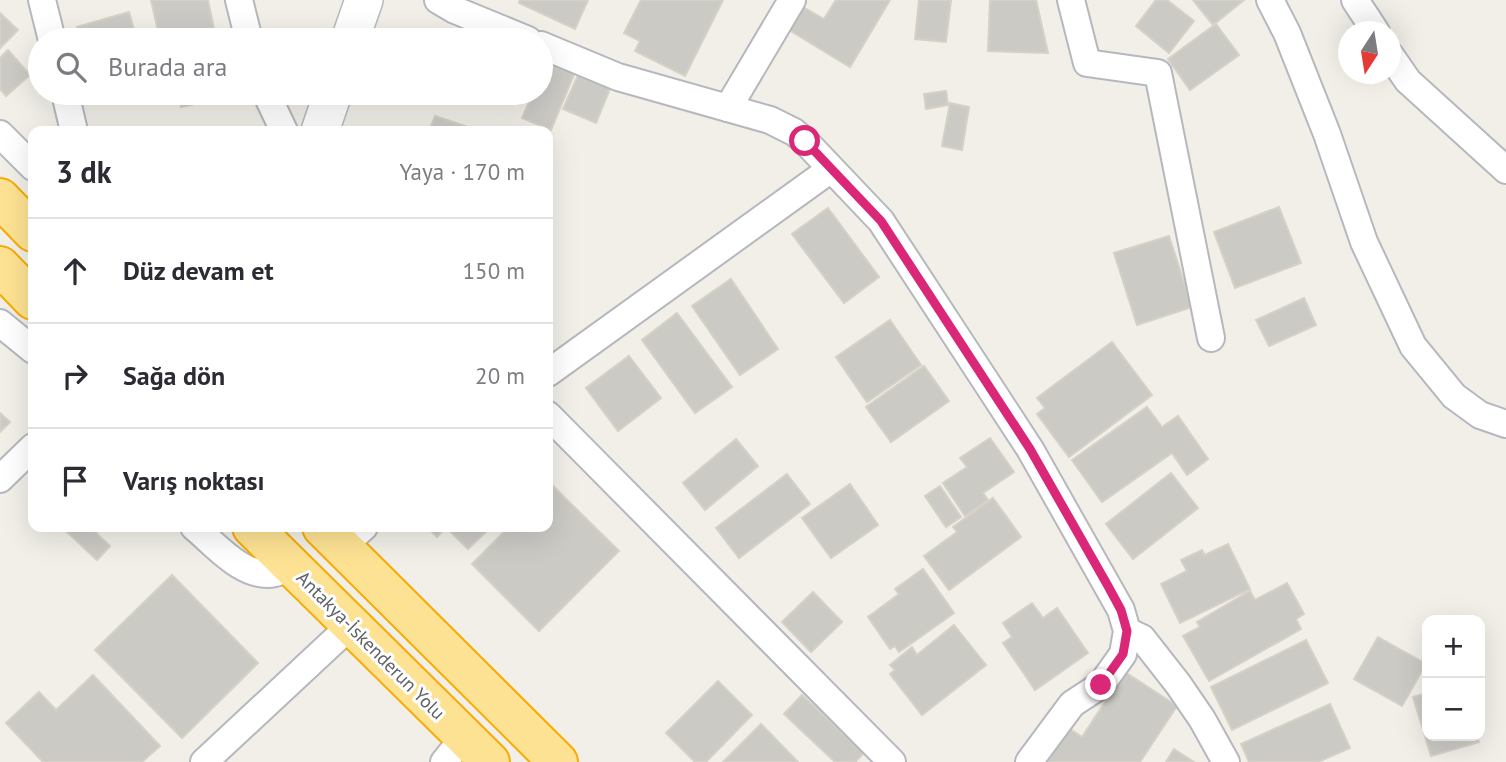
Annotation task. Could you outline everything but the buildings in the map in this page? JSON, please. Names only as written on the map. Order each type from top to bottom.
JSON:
[{"type":"highway","points":[[0,198],[28,227]]},
{"type":"highway","points":[[0,266],[28,295]]},
{"type":"highway","name":"Antakya-İskenderun Yolu","points":[[257,532],[350,625],[466,754]]},
{"type":"highway","points":[[342,534],[558,762]]},
{"type":"street","points":[[42,0],[49,28]]},
{"type":"street","points":[[239,0],[246,28]]},
{"type":"street","points":[[354,28],[363,0]]},
{"type":"street","points":[[438,0],[499,28]]},
{"type":"street","points":[[728,108],[792,0]]},
{"type":"street","points":[[1071,0],[1087,63],[1158,73],[1210,338]]},
{"type":"street","points":[[1270,0],[1287,33],[1327,134],[1364,242],[1413,346],[1454,396],[1480,415],[1506,424]]},
{"type":"street","points":[[1355,0],[1369,21]]},
{"type":"street","points":[[553,50],[618,77],[770,120],[794,132],[881,221],[1030,449],[1121,610],[1127,631],[1123,654],[1116,665],[1101,685],[1072,704],[1029,762]]},
{"type":"street","points":[[1401,70],[1408,81],[1506,170]]},
{"type":"street","points":[[68,105],[73,126]]},
{"type":"street","points":[[272,105],[282,126]]},
{"type":"street","points":[[322,126],[329,105]]},
{"type":"street","points":[[0,134],[28,162]]},
{"type":"street","points":[[553,369],[831,170]]},
{"type":"street","points":[[0,323],[28,346]]},
{"type":"street","points":[[553,420],[892,762]]},
{"type":"street","points":[[0,479],[28,452]]},
{"type":"street","points":[[200,532],[240,565],[253,570],[276,573],[290,566]]},
{"type":"street","points":[[204,762],[350,625]]},
{"type":"street","points":[[1127,631],[1142,638],[1178,684],[1226,762]]},
{"type":"route","points":[[805,141],[881,221],[1030,449],[1108,586],[1121,610],[1127,631],[1123,654],[1101,685]]}]
